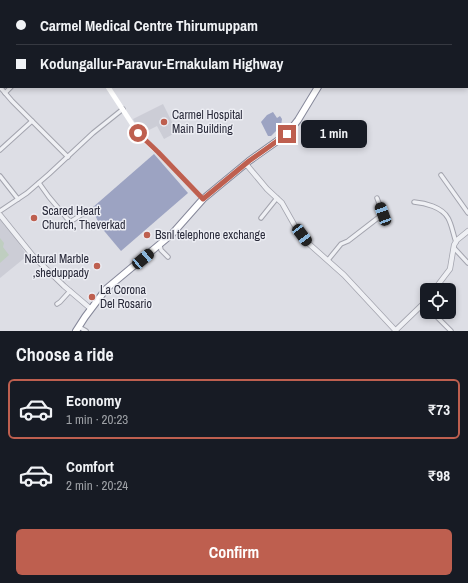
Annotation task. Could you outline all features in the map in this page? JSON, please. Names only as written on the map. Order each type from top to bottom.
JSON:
[{"type":"highway","points":[[77,329],[106,289],[172,234],[203,199],[246,164],[287,134],[298,120],[317,88]]},
{"type":"main road","points":[[109,88],[138,133],[203,199]]},
{"type":"street","points":[[1,88],[68,157]]},
{"type":"street","points":[[5,93],[10,88]]},
{"type":"street","points":[[0,211],[27,193],[123,109]]},
{"type":"street","points":[[0,150],[32,121]]},
{"type":"street","points":[[246,164],[267,189],[282,203],[308,243],[328,260],[396,330],[420,308]]},
{"type":"street","points":[[441,175],[468,214]]},
{"type":"street","points":[[0,176],[18,199]]},
{"type":"street","points":[[39,182],[70,222],[84,213]]},
{"type":"street","points":[[261,218],[278,198]]},
{"type":"street","points":[[328,260],[342,244],[383,214],[377,198]]},
{"type":"street","points":[[414,202],[422,202],[445,213],[456,242]]},
{"type":"street","points":[[0,215],[33,256],[91,309]]},
{"type":"street","points":[[439,283],[450,269],[457,240],[468,231]]},
{"type":"street","points":[[160,244],[161,250],[168,257]]},
{"type":"street","points":[[454,248],[468,263]]},
{"type":"street","points":[[57,304],[70,291]]},
{"type":"street","points":[[439,319],[451,331]]},
{"type":"street","points":[[77,329],[86,331]]},
{"type":"shaded area","points":[[163,104],[177,132],[164,139],[157,126],[141,134],[133,119]]},
{"type":"shaded area","points":[[0,218],[14,235],[27,256],[0,278]]},
{"type":"green space","points":[[0,238],[4,243],[3,247],[9,255],[0,263]]},
{"type":"water","points":[[273,112],[277,118],[280,116],[282,119],[281,126],[271,136],[268,136],[261,122],[267,115]]},
{"type":"water","points":[[154,154],[188,193],[121,251],[100,226],[92,208]]},
{"type":"place","name":"Carmel Hospital Main Building","points":[[164,122]]},
{"type":"place","name":"Scared Heart Church, Theverkad","points":[[34,218]]},
{"type":"place","name":"Bsnl telephone exchange","points":[[147,235]]},
{"type":"place","name":"Natural Marble ,sheduppady","points":[[97,266]]},
{"type":"place","name":"La Corona Del Rosario","points":[[92,297]]},
{"type":"route","points":[[138,133],[203,199],[249,161],[287,134]]}]
